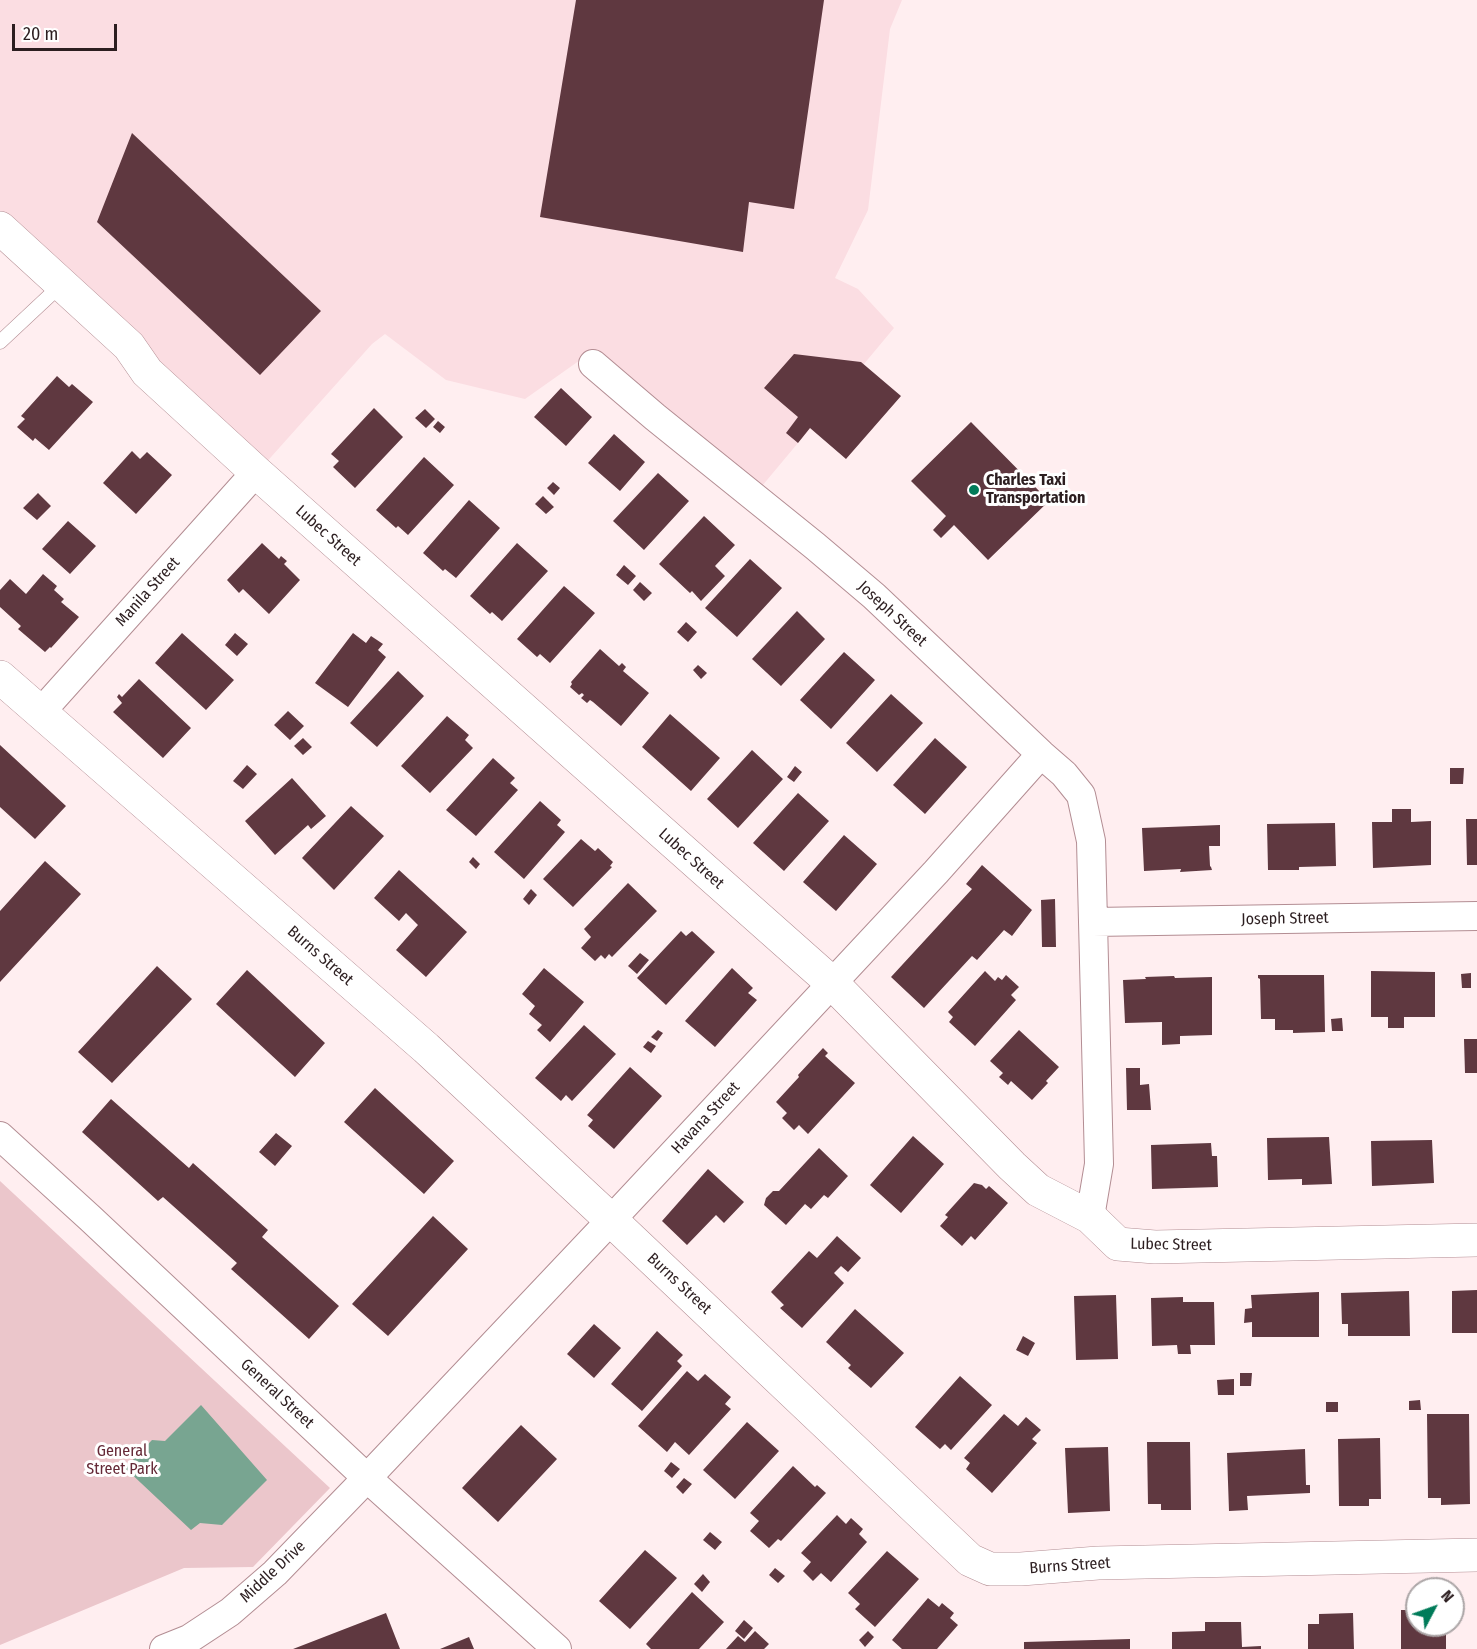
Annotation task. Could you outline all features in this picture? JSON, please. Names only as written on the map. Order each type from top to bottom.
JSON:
[{"type":"street","name":"Lubec Street","points":[[0,228],[129,346],[147,372],[256,472],[832,983],[1038,1190],[1090,1217],[1118,1244],[1155,1247],[1477,1240]]},
{"type":"street","name":"Joseph Street","points":[[593,364],[874,596],[1065,774],[1080,795],[1091,841],[1099,1164],[1090,1217]]},
{"type":"street","name":"Manila Street","points":[[40,713],[256,472]]},
{"type":"street","name":"Burns Street","points":[[0,677],[426,1048],[970,1560],[990,1569],[1021,1569],[1098,1563],[1477,1555]]},
{"type":"street","name":"Havana Street","points":[[368,1478],[936,872],[1041,754]]},
{"type":"street","name":"Joseph Street","points":[[1093,922],[1477,916]]},
{"type":"street","name":"General Street","points":[[0,1136],[368,1478],[556,1649]]},
{"type":"street","name":"Middle Drive","points":[[165,1649],[189,1639],[230,1612],[275,1573],[368,1478]]},
{"type":"lane","points":[[2,336],[62,284]]},
{"type":"shaded area","points":[[0,0],[902,0],[890,29],[868,210],[835,278],[858,289],[894,328],[757,492],[583,358],[525,399],[446,380],[385,334],[372,344],[263,466],[0,231]]},
{"type":"shaded area","points":[[201,1405],[267,1480],[222,1525],[200,1523],[191,1530],[125,1468],[152,1440],[165,1441]]},
{"type":"green space","name":"General Street Park","points":[[0,1181],[330,1488],[253,1567],[184,1568],[0,1645]]},
{"type":"building","points":[[576,0],[824,0],[794,209],[749,202],[743,252],[540,217]]},
{"type":"building","points":[[132,133],[321,311],[260,375],[97,222]]},
{"type":"building","points":[[794,354],[861,362],[901,396],[846,459],[810,428],[798,443],[786,433],[798,417],[764,388]]},
{"type":"building","points":[[57,376],[69,387],[72,384],[93,402],[49,450],[35,438],[33,441],[17,427],[25,419],[21,416]]},
{"type":"building","points":[[561,388],[592,417],[566,446],[534,417]]},
{"type":"building","points":[[374,408],[403,437],[355,488],[333,467],[339,461],[331,454]]},
{"type":"building","points":[[425,409],[435,419],[426,428],[415,418]]},
{"type":"building","points":[[438,421],[445,427],[440,433],[433,427]]},
{"type":"building","points":[[971,422],[1049,501],[988,560],[954,525],[941,538],[933,530],[946,516],[911,481]]},
{"type":"building","points":[[614,434],[645,462],[620,491],[588,463]]},
{"type":"building","points":[[132,451],[140,459],[147,452],[172,475],[136,514],[103,483]]},
{"type":"building","points":[[424,457],[454,485],[408,535],[398,526],[396,528],[376,510]]},
{"type":"building","points":[[658,473],[689,501],[644,550],[613,521]]},
{"type":"building","points":[[553,482],[560,488],[554,495],[547,488]]},
{"type":"building","points":[[38,493],[51,506],[37,520],[23,508]]},
{"type":"building","points":[[543,496],[554,507],[546,514],[535,504]]},
{"type":"building","points":[[469,500],[500,528],[456,578],[445,569],[443,571],[423,553]]},
{"type":"building","points":[[704,516],[735,545],[715,566],[725,576],[701,601],[659,564]]},
{"type":"building","points":[[68,521],[96,546],[70,574],[42,549]]},
{"type":"building","points":[[262,543],[279,559],[281,556],[287,561],[284,564],[300,580],[269,614],[243,589],[239,593],[227,580]]},
{"type":"building","points":[[517,543],[548,571],[502,621],[492,612],[490,614],[470,596]]},
{"type":"building","points":[[750,559],[782,588],[737,637],[705,608]]},
{"type":"building","points":[[624,565],[636,576],[628,585],[616,575]]},
{"type":"building","points":[[43,574],[57,586],[54,590],[64,599],[61,602],[79,617],[45,652],[18,629],[21,626],[0,607],[0,590],[10,579],[26,594]]},
{"type":"building","points":[[640,582],[652,593],[644,601],[633,590]]},
{"type":"building","points":[[564,586],[595,613],[550,663],[540,654],[537,657],[517,639]]},
{"type":"building","points":[[797,611],[825,639],[781,686],[752,659]]},
{"type":"building","points":[[686,622],[697,632],[688,642],[677,632]]},
{"type":"building","points":[[182,633],[234,680],[206,710],[155,663]]},
{"type":"building","points":[[235,633],[248,644],[237,656],[225,645]]},
{"type":"building","points":[[353,633],[366,643],[371,636],[383,644],[378,650],[386,657],[348,707],[315,683]]},
{"type":"building","points":[[600,649],[619,666],[622,663],[626,667],[623,671],[649,693],[621,726],[593,702],[590,700],[587,703],[581,698],[584,695],[582,693],[579,695],[570,687],[571,682]]},
{"type":"building","points":[[844,652],[875,680],[831,729],[800,700]]},
{"type":"building","points":[[698,665],[707,673],[701,679],[693,670]]},
{"type":"building","points":[[398,671],[424,696],[377,747],[350,723]]},
{"type":"building","points":[[139,679],[191,728],[163,758],[113,712],[122,703],[117,697],[119,694],[122,697]]},
{"type":"building","points":[[891,694],[923,723],[877,772],[846,743]]},
{"type":"building","points":[[288,711],[304,726],[290,740],[274,725]]},
{"type":"building","points":[[670,714],[720,758],[691,791],[642,747]]},
{"type":"building","points":[[447,716],[469,735],[465,740],[473,748],[430,793],[401,766]]},
{"type":"building","points":[[303,738],[312,747],[303,755],[294,746]]},
{"type":"building","points":[[935,738],[967,767],[925,814],[893,785]]},
{"type":"building","points":[[0,745],[66,806],[35,839],[0,807]]},
{"type":"building","points":[[752,750],[783,779],[738,828],[707,799]]},
{"type":"building","points":[[493,758],[515,778],[510,783],[518,790],[476,836],[446,810]]},
{"type":"building","points":[[247,765],[257,774],[243,789],[233,781]]},
{"type":"building","points":[[795,766],[802,772],[794,782],[787,777]]},
{"type":"building","points":[[1450,768],[1464,768],[1463,784],[1450,784]]},
{"type":"building","points":[[292,778],[326,816],[311,829],[308,825],[275,855],[245,821]]},
{"type":"building","points":[[798,793],[829,821],[784,871],[753,843]]},
{"type":"building","points":[[540,801],[561,820],[557,825],[565,832],[524,879],[494,852]]},
{"type":"building","points":[[351,806],[384,836],[334,890],[302,858]]},
{"type":"building","points":[[1392,809],[1411,809],[1411,822],[1431,821],[1431,865],[1373,868],[1372,822],[1392,822]]},
{"type":"building","points":[[1466,819],[1477,819],[1477,865],[1467,865]]},
{"type":"building","points":[[1335,823],[1336,866],[1299,867],[1299,870],[1268,870],[1267,824]]},
{"type":"building","points":[[1220,825],[1220,846],[1209,846],[1212,870],[1144,871],[1142,828]]},
{"type":"building","points":[[844,835],[877,864],[836,911],[803,882]]},
{"type":"building","points":[[581,839],[595,851],[598,848],[613,862],[610,866],[612,867],[573,907],[543,879]]},
{"type":"building","points":[[473,857],[480,864],[476,869],[469,862]]},
{"type":"building","points":[[45,861],[81,894],[0,982],[0,911]]},
{"type":"building","points":[[982,865],[1032,910],[1012,936],[1004,930],[977,960],[972,956],[924,1008],[891,977],[972,889],[966,884]]},
{"type":"building","points":[[399,870],[467,932],[426,977],[396,950],[418,925],[406,913],[399,921],[374,898]]},
{"type":"building","points":[[628,883],[657,911],[612,957],[609,954],[605,959],[601,955],[595,961],[581,948],[591,937],[584,929]]},
{"type":"building","points":[[531,889],[537,895],[529,905],[523,899]]},
{"type":"building","points":[[1055,899],[1056,947],[1042,947],[1041,900]]},
{"type":"building","points":[[681,931],[686,936],[692,931],[715,952],[666,1005],[637,978]]},
{"type":"building","points":[[640,953],[649,960],[637,974],[628,966]]},
{"type":"building","points":[[157,966],[192,999],[112,1083],[78,1052]]},
{"type":"building","points":[[544,968],[584,1002],[550,1042],[537,1030],[542,1025],[529,1014],[535,1006],[522,994]]},
{"type":"building","points":[[732,968],[753,988],[748,993],[757,1000],[715,1047],[685,1021]]},
{"type":"building","points":[[247,970],[325,1043],[295,1077],[216,1004]]},
{"type":"building","points":[[985,971],[995,981],[998,977],[1002,980],[1006,975],[1019,987],[1011,995],[1016,1000],[975,1046],[949,1022],[953,1017],[948,1012]]},
{"type":"building","points":[[1371,971],[1435,972],[1435,1017],[1404,1017],[1404,1028],[1388,1028],[1388,1017],[1371,1017]]},
{"type":"building","points":[[1471,973],[1471,988],[1462,988],[1461,974]]},
{"type":"building","points":[[1258,975],[1324,975],[1325,1032],[1293,1033],[1293,1030],[1275,1030],[1275,1019],[1261,1019]]},
{"type":"building","points":[[1174,976],[1175,978],[1212,977],[1212,1035],[1180,1036],[1180,1044],[1162,1045],[1162,1022],[1125,1023],[1123,980]]},
{"type":"building","points":[[1342,1018],[1343,1031],[1332,1031],[1331,1019]]},
{"type":"building","points":[[584,1025],[616,1054],[572,1101],[566,1095],[561,1101],[535,1078]]},
{"type":"building","points":[[658,1030],[663,1033],[657,1041],[651,1037]]},
{"type":"building","points":[[1019,1030],[1059,1067],[1032,1100],[1011,1081],[1008,1085],[999,1077],[1003,1073],[990,1061]]},
{"type":"building","points":[[1464,1039],[1477,1039],[1477,1073],[1465,1073]]},
{"type":"building","points":[[648,1041],[656,1046],[651,1053],[643,1047]]},
{"type":"building","points":[[823,1048],[828,1053],[825,1056],[855,1083],[808,1134],[799,1125],[794,1130],[782,1118],[787,1113],[776,1102]]},
{"type":"building","points":[[630,1067],[662,1096],[614,1149],[588,1126],[593,1120],[587,1115]]},
{"type":"building","points":[[1126,1068],[1140,1068],[1140,1085],[1149,1084],[1151,1110],[1127,1110]]},
{"type":"building","points":[[375,1088],[454,1161],[424,1194],[344,1122]]},
{"type":"building","points":[[111,1099],[189,1168],[193,1163],[268,1230],[262,1237],[339,1306],[309,1339],[231,1269],[237,1263],[163,1197],[158,1201],[82,1132]]},
{"type":"building","points":[[276,1133],[292,1146],[275,1166],[259,1152]]},
{"type":"building","points":[[913,1136],[944,1164],[901,1213],[870,1185]]},
{"type":"building","points":[[1329,1137],[1332,1184],[1302,1185],[1302,1179],[1268,1180],[1267,1138]]},
{"type":"building","points":[[1432,1140],[1434,1183],[1372,1186],[1371,1141]]},
{"type":"building","points":[[1211,1143],[1212,1156],[1217,1156],[1218,1187],[1152,1189],[1151,1145]]},
{"type":"building","points":[[819,1148],[848,1176],[828,1198],[824,1195],[811,1209],[805,1204],[786,1225],[764,1205],[766,1198],[773,1191],[779,1191]]},
{"type":"building","points":[[708,1169],[744,1202],[724,1223],[716,1215],[687,1245],[662,1221]]},
{"type":"building","points":[[974,1183],[986,1189],[989,1186],[1008,1203],[975,1240],[971,1236],[962,1246],[940,1226],[948,1217],[945,1215]]},
{"type":"building","points":[[433,1216],[468,1249],[388,1336],[352,1304]]},
{"type":"building","points":[[837,1236],[861,1258],[848,1272],[841,1266],[834,1273],[844,1283],[802,1328],[780,1308],[784,1305],[771,1292],[809,1251],[817,1258]]},
{"type":"building","points":[[1477,1290],[1477,1333],[1452,1333],[1452,1291]]},
{"type":"building","points":[[1409,1291],[1410,1336],[1348,1336],[1348,1324],[1342,1324],[1341,1293]]},
{"type":"building","points":[[1319,1292],[1319,1337],[1252,1337],[1252,1322],[1244,1323],[1245,1309],[1252,1308],[1251,1295]]},
{"type":"building","points":[[1116,1295],[1118,1359],[1076,1360],[1074,1296]]},
{"type":"building","points":[[1183,1297],[1183,1302],[1214,1302],[1215,1345],[1190,1345],[1191,1354],[1178,1354],[1177,1345],[1152,1346],[1151,1298]]},
{"type":"building","points":[[855,1309],[904,1353],[871,1388],[848,1368],[851,1365],[826,1342]]},
{"type":"building","points":[[594,1324],[621,1348],[594,1378],[567,1354]]},
{"type":"building","points":[[657,1331],[683,1355],[677,1361],[682,1366],[642,1411],[611,1384]]},
{"type":"building","points":[[1023,1336],[1035,1343],[1028,1356],[1016,1350]]},
{"type":"building","points":[[687,1371],[698,1381],[705,1374],[731,1397],[725,1404],[731,1409],[689,1455],[675,1442],[667,1452],[638,1426]]},
{"type":"building","points":[[1240,1373],[1252,1373],[1251,1386],[1240,1386]]},
{"type":"building","points":[[960,1376],[992,1405],[951,1450],[945,1444],[940,1449],[915,1427]]},
{"type":"building","points":[[1234,1379],[1234,1395],[1218,1395],[1217,1380]]},
{"type":"building","points":[[1420,1400],[1421,1410],[1409,1410],[1409,1401]]},
{"type":"building","points":[[1326,1402],[1338,1402],[1338,1412],[1326,1412]]},
{"type":"building","points":[[1004,1414],[1018,1426],[1026,1417],[1041,1430],[1032,1439],[1037,1443],[992,1493],[966,1469],[970,1463],[964,1458]]},
{"type":"building","points":[[1427,1414],[1469,1414],[1470,1504],[1441,1505],[1441,1498],[1428,1498]]},
{"type":"building","points":[[747,1422],[779,1451],[735,1499],[703,1470]]},
{"type":"building","points":[[521,1425],[557,1459],[498,1522],[462,1488]]},
{"type":"building","points":[[1380,1438],[1381,1499],[1369,1499],[1369,1506],[1339,1506],[1338,1439]]},
{"type":"building","points":[[1147,1442],[1190,1442],[1191,1510],[1161,1510],[1161,1504],[1148,1504]]},
{"type":"building","points":[[1108,1447],[1110,1511],[1068,1513],[1065,1448]]},
{"type":"building","points":[[1305,1449],[1306,1485],[1310,1485],[1310,1493],[1247,1496],[1248,1510],[1229,1511],[1227,1453]]},
{"type":"building","points":[[671,1462],[680,1469],[672,1478],[664,1471]]},
{"type":"building","points":[[793,1466],[815,1487],[817,1485],[826,1493],[781,1541],[778,1539],[769,1548],[750,1531],[759,1521],[750,1513]]},
{"type":"building","points":[[684,1478],[692,1484],[683,1494],[676,1487]]},
{"type":"building","points":[[837,1515],[846,1524],[851,1518],[863,1529],[859,1534],[867,1542],[831,1582],[821,1573],[813,1581],[803,1571],[811,1562],[801,1553]]},
{"type":"building","points":[[710,1532],[722,1542],[715,1550],[703,1540]]},
{"type":"building","points":[[645,1550],[677,1578],[630,1629],[599,1601]]},
{"type":"building","points":[[887,1551],[919,1579],[875,1627],[855,1609],[860,1604],[848,1593]]},
{"type":"building","points":[[775,1568],[785,1576],[778,1583],[769,1575]]},
{"type":"building","points":[[703,1574],[710,1582],[702,1592],[694,1584]]},
{"type":"building","points":[[692,1592],[724,1622],[699,1649],[651,1649],[646,1644]]},
{"type":"building","points":[[928,1598],[939,1607],[942,1603],[954,1613],[950,1618],[958,1625],[937,1649],[902,1649],[892,1640]]},
{"type":"building","points":[[1401,1610],[1405,1610],[1405,1637],[1446,1637],[1446,1649],[1401,1649]]},
{"type":"building","points":[[386,1613],[400,1649],[293,1649]]},
{"type":"building","points":[[1353,1613],[1354,1649],[1308,1649],[1308,1624],[1319,1624],[1319,1614]]},
{"type":"building","points":[[744,1620],[753,1628],[744,1639],[735,1631]]},
{"type":"building","points":[[1205,1622],[1241,1622],[1242,1647],[1261,1646],[1261,1649],[1172,1649],[1172,1632],[1205,1631]]},
{"type":"building","points":[[755,1631],[769,1644],[764,1649],[726,1649],[738,1636],[745,1642]]},
{"type":"building","points":[[868,1631],[874,1637],[865,1647],[859,1640]]},
{"type":"building","points":[[469,1637],[474,1649],[440,1649]]},
{"type":"building","points":[[1130,1639],[1130,1649],[1024,1649],[1024,1642]]},
{"type":"place","name":"Charles Taxi Transportation","points":[[974,490]]}]
